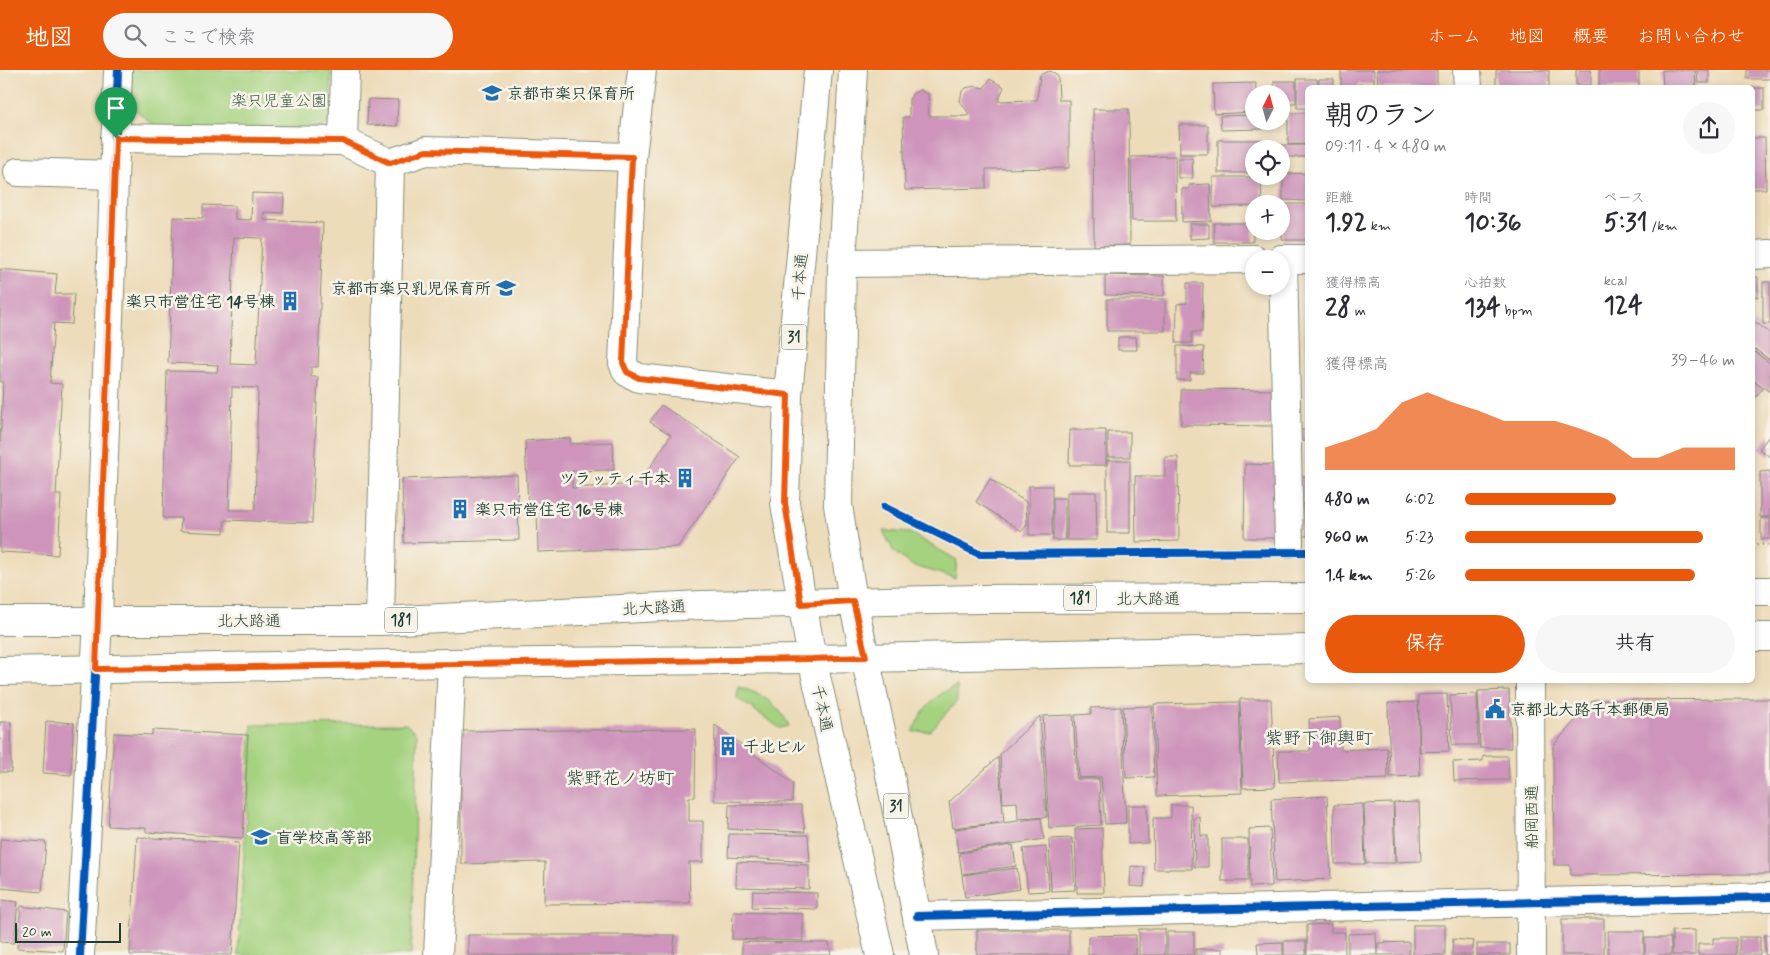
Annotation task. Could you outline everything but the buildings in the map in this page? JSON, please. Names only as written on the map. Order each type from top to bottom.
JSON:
[{"type":"main road","points":[[80,955],[96,669],[118,70]]},
{"type":"main road","points":[[343,141],[345,70]]},
{"type":"main road","points":[[642,70],[632,157],[623,363],[627,372],[639,378],[788,395]]},
{"type":"main road","name":"千本通","points":[[818,70],[788,395],[785,503],[812,659],[880,955]]},
{"type":"main road","name":"31","points":[[853,70],[842,263],[838,505],[853,601],[866,657],[924,955]]},
{"type":"main road","points":[[1467,70],[1468,85]]},
{"type":"main road","points":[[116,138],[343,141],[390,163],[426,151],[632,157]]},
{"type":"main road","points":[[380,621],[390,163]]},
{"type":"main road","points":[[18,172],[114,175]]},
{"type":"main road","points":[[1755,255],[1770,254]]},
{"type":"main road","points":[[842,263],[1245,259]]},
{"type":"main road","points":[[1278,548],[1289,295]]},
{"type":"main road","points":[[1755,591],[1770,591]]},
{"type":"main road","name":"北大路通","points":[[0,621],[380,621],[702,605],[801,604],[853,601],[1305,598]]},
{"type":"main road","points":[[1755,637],[1770,637]]},
{"type":"main road","points":[[0,671],[812,659],[1305,649]]},
{"type":"main road","points":[[438,955],[452,663]]},
{"type":"main road","name":"船岡西通","points":[[1530,683],[1531,955]]},
{"type":"main road","points":[[917,916],[1770,896]]},
{"type":"path","points":[[884,507],[979,554],[1278,548]]},
{"type":"path","points":[[1755,544],[1770,544]]},
{"type":"green space","name":"楽只児童公園","points":[[131,70],[331,70],[331,122],[313,132],[158,129],[131,106]]},
{"type":"green space","points":[[883,531],[910,533],[957,560],[955,578],[911,565],[894,552]]},
{"type":"green space","points":[[957,686],[957,701],[930,731],[913,732],[920,716],[929,704],[935,698]]},
{"type":"green space","points":[[738,687],[754,692],[768,700],[780,711],[789,726],[780,728],[737,698]]},
{"type":"green space","points":[[406,724],[417,734],[411,955],[238,955],[252,725]]},
{"type":"cycle path","points":[[80,955],[98,620],[118,70]]},
{"type":"cycle path","points":[[884,507],[979,554],[1305,552]]},
{"type":"cycle path","points":[[917,916],[1770,897]]},
{"type":"place","name":"京都市楽只保育所","points":[[492,93]]},
{"type":"place","name":"京都市楽只乳児保育所","points":[[506,288]]},
{"type":"place","name":"楽只市営住宅 14号棟","points":[[290,301]]},
{"type":"place","name":"ツラッティ千本","points":[[685,478]]},
{"type":"place","name":"楽只市営住宅 16号棟","points":[[460,509]]},
{"type":"place","name":"京都北大路千本郵便局","points":[[1495,709]]},
{"type":"place","name":"千北ビル","points":[[728,746]]},
{"type":"place","name":"盲学校高等部","points":[[261,837]]},
{"type":"district","name":"紫野下御輿町","points":[[1319,738]]},
{"type":"district","name":"紫野花ノ坊町","points":[[620,778]]},
{"type":"route","points":[[116,138],[343,141],[390,163],[426,151],[632,157],[623,363],[627,372],[639,378],[788,395],[785,503],[801,604],[853,601],[866,657],[96,669],[116,138]]}]
